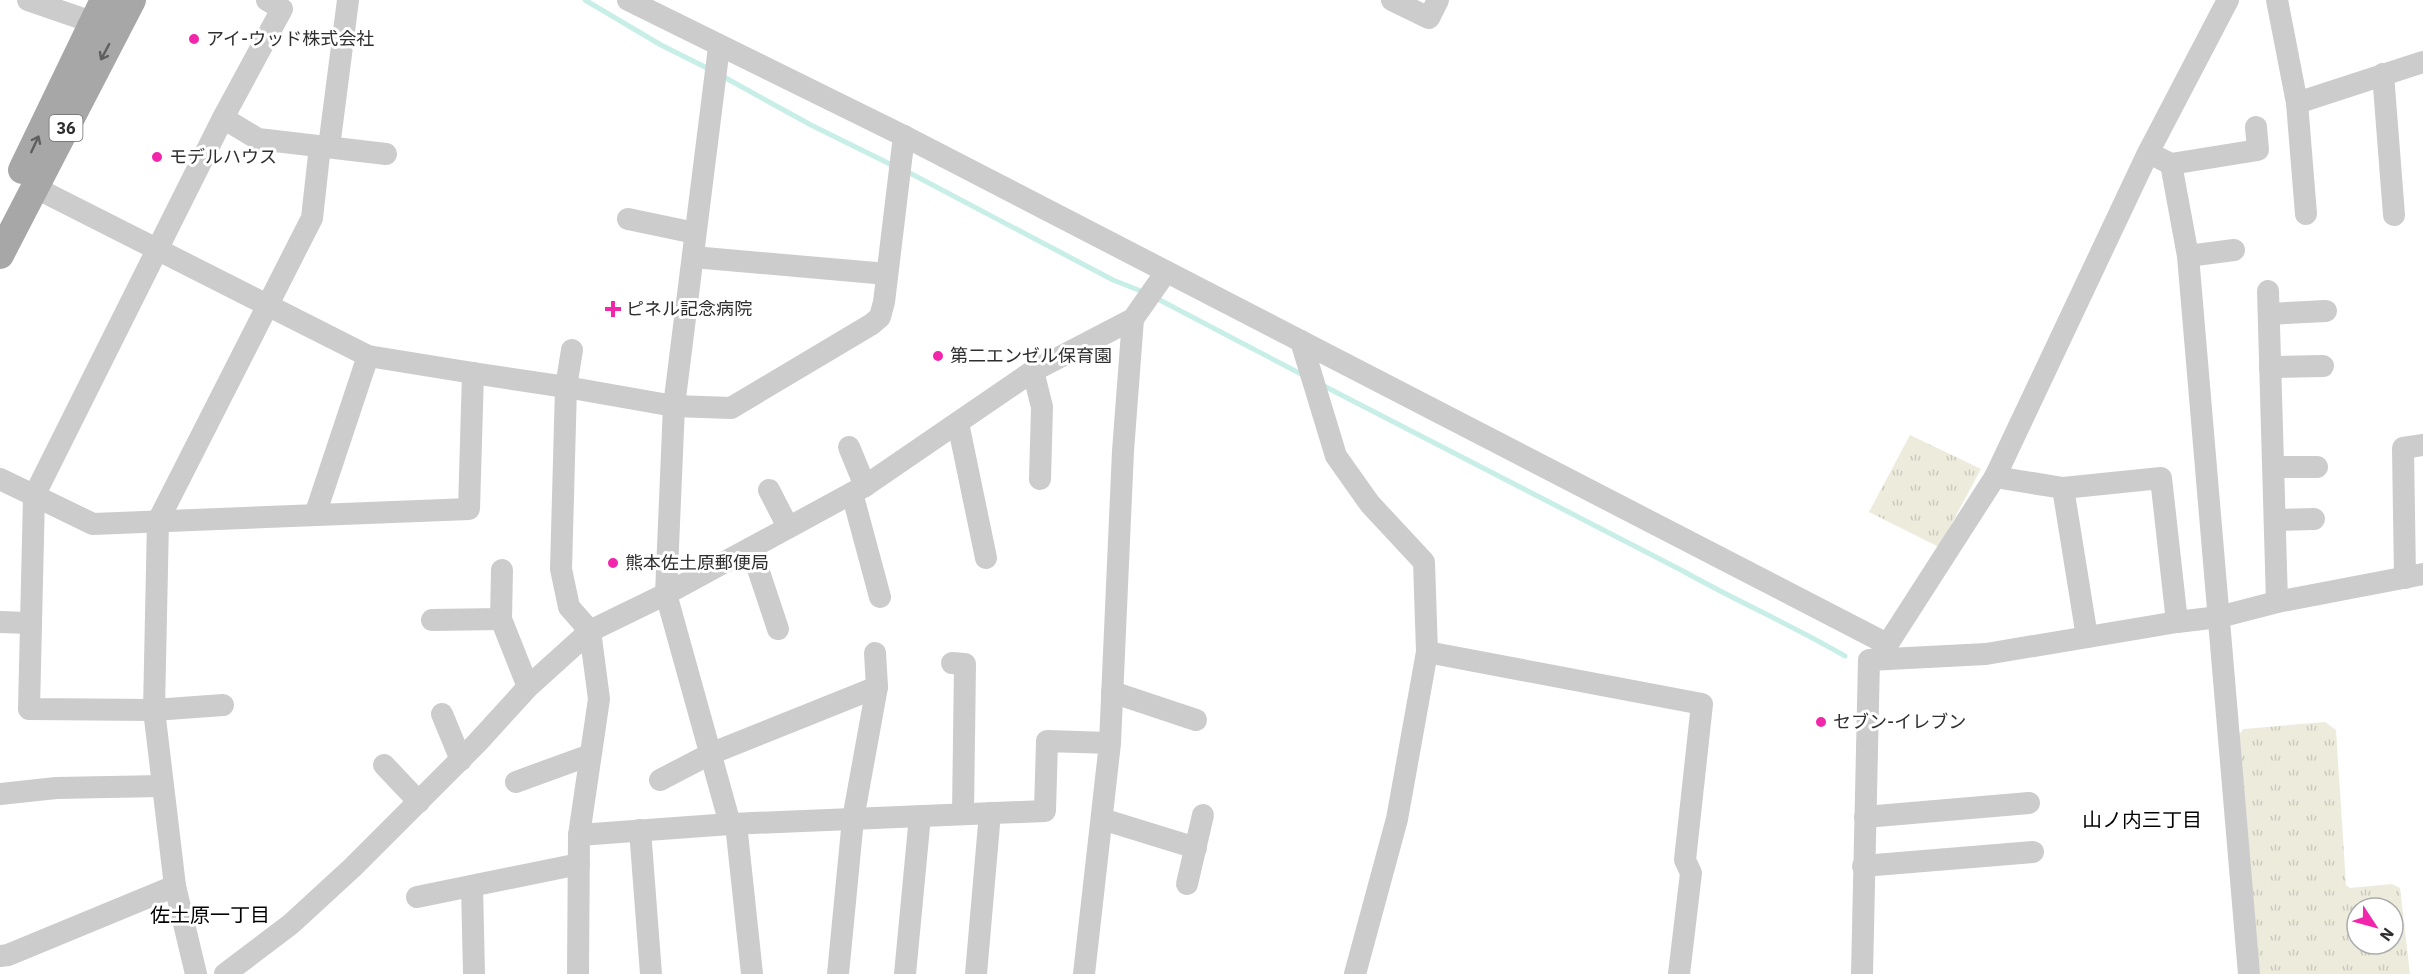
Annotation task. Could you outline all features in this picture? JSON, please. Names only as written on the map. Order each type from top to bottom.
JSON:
[{"type":"main road","name":"36","points":[[0,255],[132,0]]},
{"type":"main road","name":"36","points":[[0,215],[98,11]]},
{"type":"street","points":[[28,0],[98,11]]},
{"type":"street","points":[[223,705],[154,710],[28,709],[34,496],[223,118],[282,9],[267,0]]},
{"type":"street","points":[[196,974],[175,886],[154,710],[159,521],[312,218],[348,0]]},
{"type":"street","points":[[628,0],[904,136],[1301,341],[1882,652],[1986,654],[2177,621],[2219,617],[2277,602],[2414,576],[2403,448],[2423,445]]},
{"type":"street","points":[[1392,0],[1429,18],[1438,0]]},
{"type":"street","points":[[1862,974],[1869,660],[1882,652],[1995,477],[2148,153],[2228,0]]},
{"type":"street","points":[[2277,0],[2297,103],[2306,214]]},
{"type":"street","points":[[719,46],[674,406],[666,594],[710,754],[733,824],[752,974]]},
{"type":"street","points":[[2297,103],[2423,62]]},
{"type":"street","points":[[2383,74],[2394,215]]},
{"type":"street","points":[[223,118],[258,139],[386,154]]},
{"type":"street","points":[[2148,153],[2171,164],[2258,150],[2256,127]]},
{"type":"street","points":[[34,187],[368,356],[674,406],[731,408],[872,324],[880,316],[904,136]]},
{"type":"street","points":[[2171,164],[2188,256],[2249,974]]},
{"type":"street","points":[[628,219],[695,233]]},
{"type":"street","points":[[2188,256],[2234,250]]},
{"type":"street","points":[[693,257],[887,274]]},
{"type":"street","points":[[225,974],[291,924],[419,802],[528,687],[590,631],[666,594],[859,490],[1033,371],[1133,319],[1166,272]]},
{"type":"street","points":[[2268,291],[2277,602]]},
{"type":"street","points":[[2269,314],[2326,311]]},
{"type":"street","points":[[1084,974],[1110,742],[1123,452],[1133,319]]},
{"type":"street","points":[[1301,341],[1336,456],[1370,504],[1424,562],[1427,652],[1396,819],[1355,974]]},
{"type":"street","points":[[572,350],[566,387],[561,569],[568,607],[590,631],[599,699],[579,835],[578,974]]},
{"type":"street","points":[[315,515],[368,356]]},
{"type":"street","points":[[2270,367],[2324,366]]},
{"type":"street","points":[[1033,371],[1042,407],[1040,479]]},
{"type":"street","points":[[0,479],[93,524],[469,509],[473,438],[472,373]]},
{"type":"street","points":[[958,423],[988,560]]},
{"type":"street","points":[[849,447],[880,597]]},
{"type":"street","points":[[2274,467],[2317,467]]},
{"type":"street","points":[[1995,477],[2063,488],[2161,478],[2177,621]]},
{"type":"street","points":[[2063,488],[2087,637]]},
{"type":"street","points":[[769,490],[788,527]]},
{"type":"street","points":[[2275,520],[2314,519]]},
{"type":"street","points":[[751,548],[778,629]]},
{"type":"street","points":[[502,570],[501,619],[528,687]]},
{"type":"street","points":[[432,620],[501,619]]},
{"type":"street","points":[[0,622],[29,623]]},
{"type":"street","points":[[1427,652],[1702,704],[1685,860],[1690,873],[1679,974]]},
{"type":"street","points":[[838,974],[853,819],[877,687],[875,653]]},
{"type":"street","points":[[952,663],[965,664],[963,814]]},
{"type":"street","points":[[660,780],[710,754],[877,687]]},
{"type":"street","points":[[1112,692],[1196,720]]},
{"type":"street","points":[[442,714],[460,760]]},
{"type":"street","points":[[579,835],[733,824],[1045,811],[1047,741],[1110,742]]},
{"type":"street","points":[[516,782],[590,755]]},
{"type":"street","points":[[384,765],[419,802]]},
{"type":"street","points":[[0,795],[56,788],[162,786]]},
{"type":"street","points":[[1864,816],[2029,802]]},
{"type":"street","points":[[976,974],[990,813]]},
{"type":"street","points":[[1187,884],[1203,815]]},
{"type":"street","points":[[905,974],[920,816]]},
{"type":"street","points":[[1102,819],[1196,848]]},
{"type":"street","points":[[640,830],[651,974]]},
{"type":"street","points":[[1863,866],[2033,852]]},
{"type":"street","points":[[417,897],[579,864]]},
{"type":"street","points":[[0,956],[8,955],[175,886]]},
{"type":"street","points":[[472,886],[474,974]]},
{"type":"green space","points":[[1910,435],[1981,469],[1939,547],[1869,512]]},
{"type":"green space","points":[[2325,722],[2336,730],[2346,885],[2350,888],[2392,884],[2400,888],[2401,896],[2345,896],[2345,956],[2405,956],[2405,931],[2410,974],[2255,974],[2238,735],[2244,729]]},
{"type":"waterway","points":[[585,0],[661,45],[711,70]]},
{"type":"waterway","points":[[722,76],[811,125],[894,166]]},
{"type":"waterway","points":[[906,171],[1113,280],[1146,293]]},
{"type":"waterway","points":[[1154,297],[1303,375]]},
{"type":"waterway","points":[[1322,385],[1845,656]]},
{"type":"place","name":"アイ-ウッド株式会社","points":[[194,39]]},
{"type":"place","name":"モデルハウス","points":[[157,157]]},
{"type":"place","name":"ピネル記念病院","points":[[613,309]]},
{"type":"place","name":"第二エンゼル保育園","points":[[938,356]]},
{"type":"place","name":"熊本佐土原郵便局","points":[[613,563]]},
{"type":"place","name":"セブン-イレブン","points":[[1821,722]]},
{"type":"district","name":"山ノ内三丁目","points":[[2142,820]]},
{"type":"district","name":"佐土原一丁目","points":[[210,915]]}]
